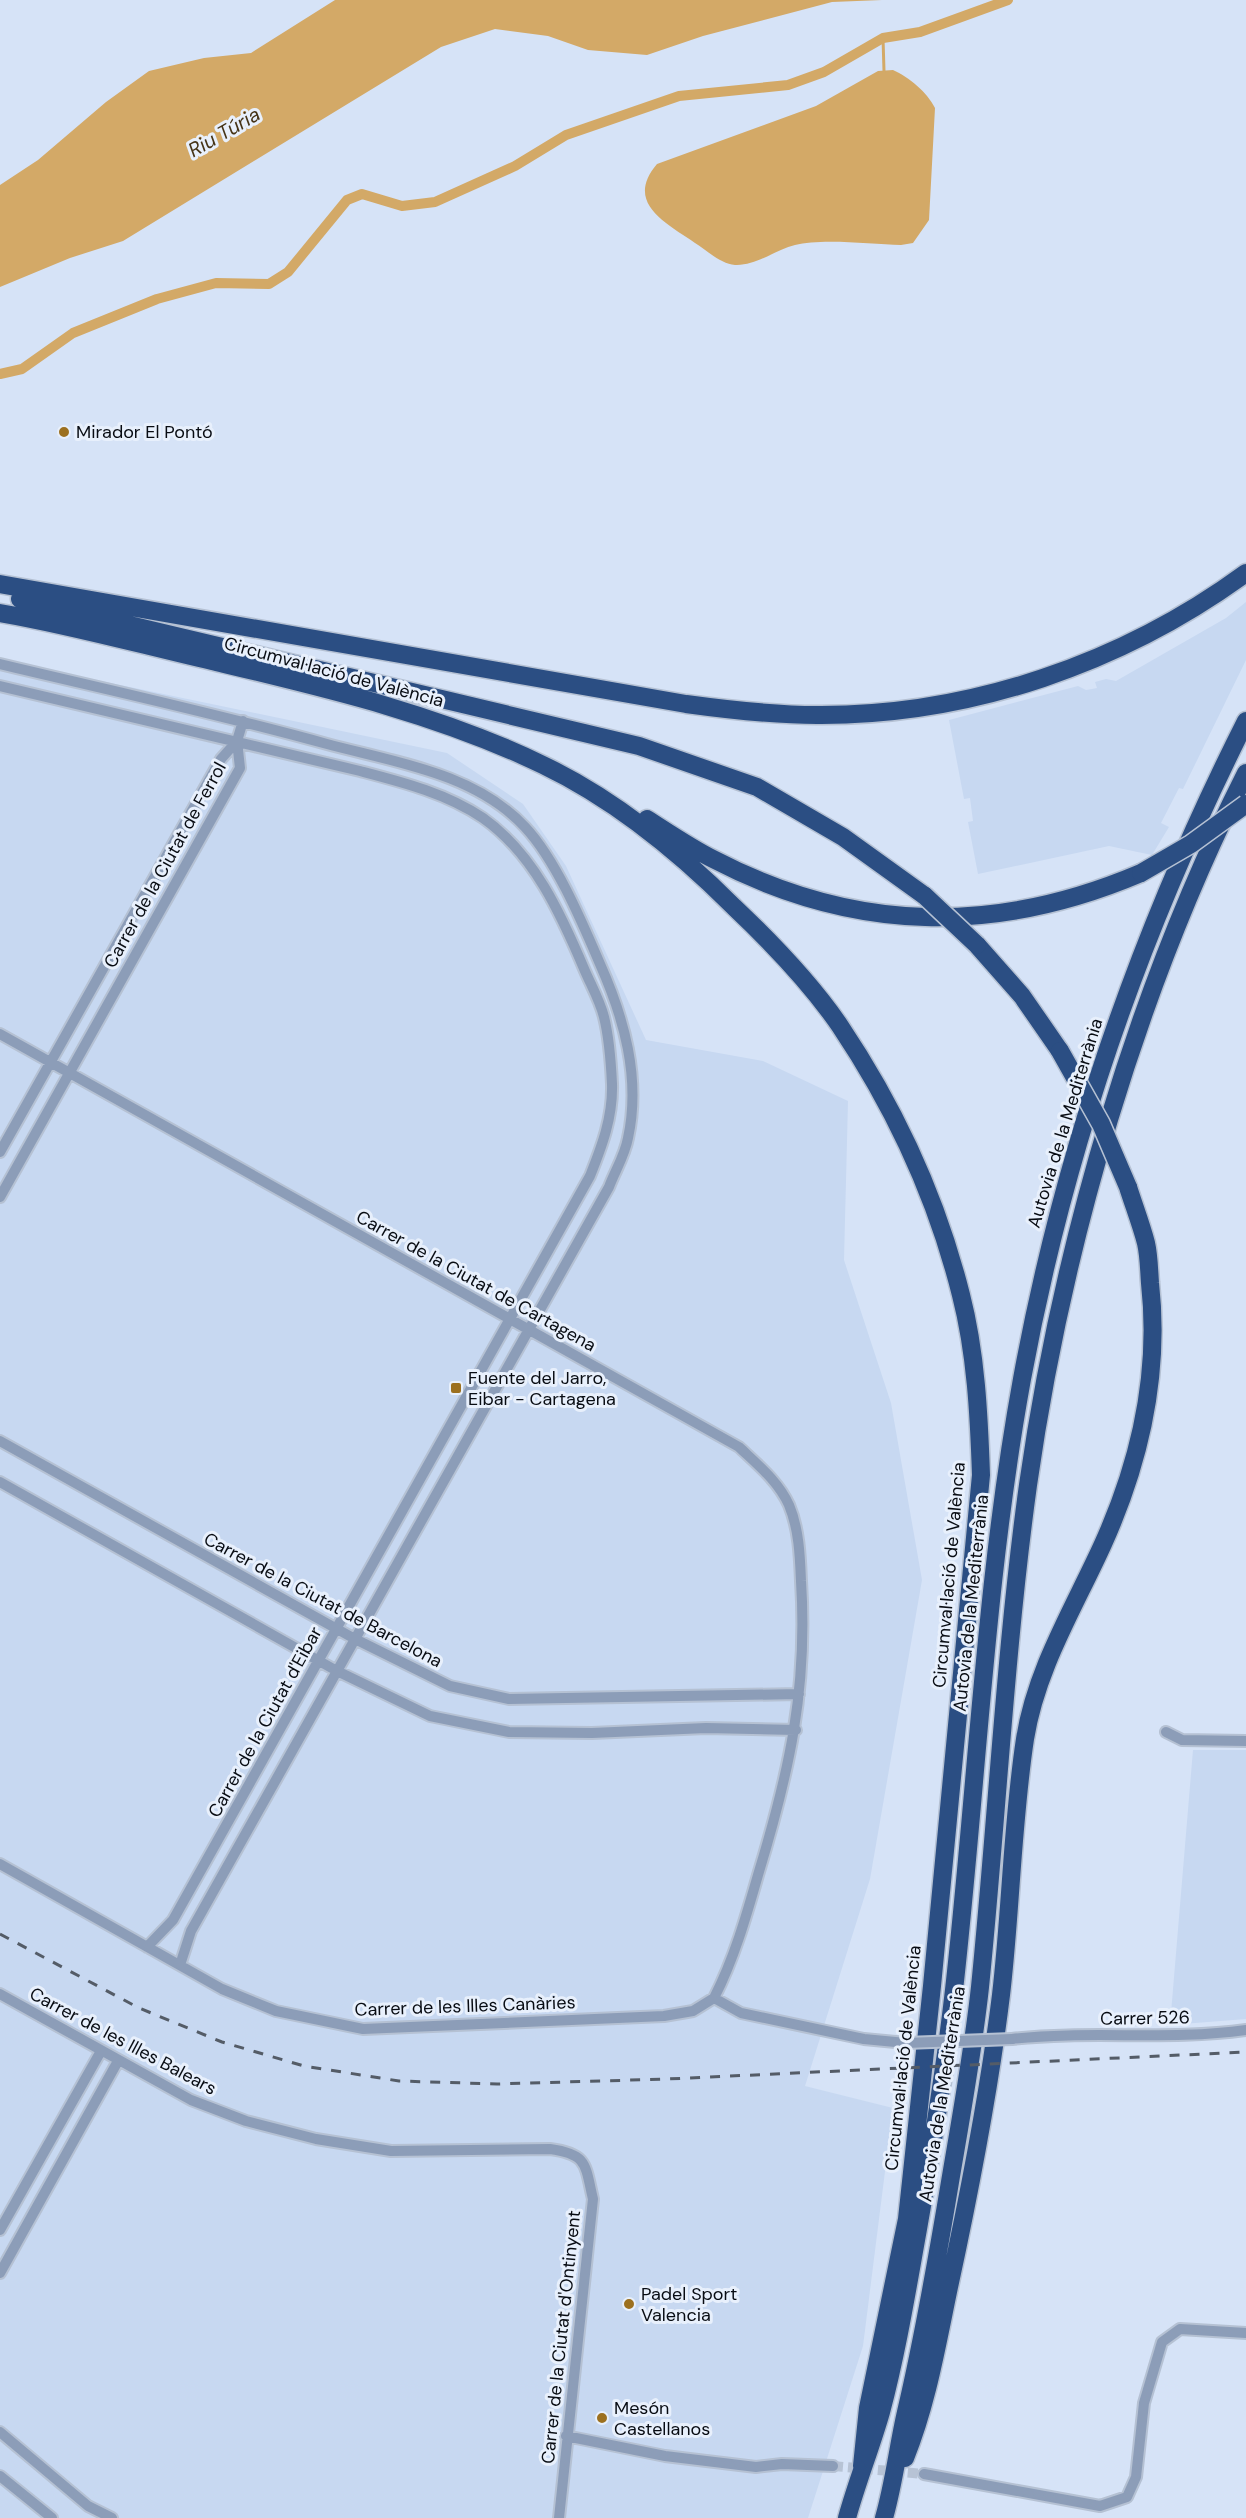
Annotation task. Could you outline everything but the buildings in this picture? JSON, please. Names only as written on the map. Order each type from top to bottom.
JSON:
[{"type":"highway","points":[[0,584],[686,704],[764,714],[818,715],[866,714],[926,706],[982,696],[1034,681],[1140,639],[1207,602],[1246,573]]},
{"type":"highway","name":"Circumval·lació de València","points":[[0,595],[639,746],[757,787],[843,837],[925,896],[977,945],[1022,996],[1060,1051],[1101,1124],[1128,1187],[1146,1246],[1154,1320],[1151,1376],[1140,1441],[1124,1494],[1052,1651],[1038,1689],[1025,1738],[1001,1994],[986,2104],[917,2430],[890,2496]]},
{"type":"highway","name":"Circumval·lació de València","points":[[0,613],[343,693],[419,715],[472,733],[545,766],[610,803],[696,868],[778,950],[839,1024],[901,1131],[933,1203],[962,1298],[978,1410],[980,1486],[907,2219],[868,2408],[862,2466]]},
{"type":"highway","name":"Autovia de la Mediterrània","points":[[847,2518],[880,2414],[900,2327],[940,2100],[954,1988],[1006,1477],[1022,1376],[1054,1231],[1067,1178],[1109,1041],[1155,919],[1214,783],[1246,721]]},
{"type":"highway","name":"Autovia de la Mediterrània","points":[[884,2518],[925,2333],[976,2013],[1018,1561],[1045,1388],[1076,1245],[1123,1078],[1186,907],[1246,773]]},
{"type":"highway","points":[[610,803],[636,812],[713,859],[780,889],[850,910],[876,915],[930,918],[987,916],[1049,905],[1123,881],[1191,844],[1246,804]]},
{"type":"street","name":"Carrer de la Ciutat d'Eibar","points":[[0,664],[243,721],[411,765],[456,781],[497,805],[525,827],[543,852],[579,916],[620,1009],[633,1082],[628,1139],[609,1187],[191,1931],[180,1965]]},
{"type":"street","name":"Carrer de la Ciutat d'Eibar","points":[[0,686],[237,741],[408,784],[448,798],[482,817],[509,839],[526,860],[564,923],[604,1016],[612,1085],[607,1136],[590,1176],[173,1920],[147,1947]]},
{"type":"street","points":[[237,741],[243,721]]},
{"type":"street","name":"Carrer de la Ciutat de Ferrol","points":[[0,1152],[221,759],[237,741]]},
{"type":"street","name":"Carrer de la Ciutat de Ferrol","points":[[0,1197],[240,768],[237,741]]},
{"type":"street","name":"Carrer de la Ciutat de Cartagena","points":[[0,1034],[739,1447],[772,1478],[789,1506],[798,1539],[803,1611],[796,1730],[783,1793],[732,1963],[714,1998]]},
{"type":"street","name":"Carrer de la Ciutat de Barcelona","points":[[0,1441],[354,1639],[450,1686],[509,1699],[799,1694]]},
{"type":"street","points":[[0,1482],[318,1661],[430,1716],[509,1732],[592,1733],[706,1728],[796,1730]]},
{"type":"street","points":[[1166,1732],[1182,1740],[1246,1741]]},
{"type":"street","name":"Carrer de les Illes Canàries","points":[[0,1864],[222,1989],[276,2012],[363,2029],[664,2016],[693,2011],[714,1998]]},
{"type":"street","name":"Carrer de les Illes Balears","points":[[0,1994],[191,2100],[246,2121],[316,2139],[391,2151],[550,2149],[572,2152],[584,2161]]},
{"type":"street","name":"Carrer 526","points":[[714,1998],[741,2013],[864,2039],[906,2043],[1012,2039],[1044,2035],[1135,2036],[1246,2030]]},
{"type":"street","points":[[0,2230],[100,2051]]},
{"type":"street","points":[[0,2273],[118,2061]]},
{"type":"street","name":"Carrer de la Ciutat d'Ontinyent","points":[[559,2518],[593,2199],[584,2161]]},
{"type":"street","points":[[924,2474],[1100,2506],[1127,2498],[1136,2477],[1144,2403],[1162,2342],[1180,2329],[1246,2333]]},
{"type":"street","points":[[0,2432],[88,2506],[112,2518]]},
{"type":"street","points":[[566,2436],[665,2456],[756,2467],[782,2464],[833,2466]]},
{"type":"street","points":[[0,2476],[52,2518]]},
{"type":"shaded area","points":[[1246,602],[1246,660],[1183,789],[1179,788],[1161,823],[1169,827],[1152,855],[1109,846],[978,874],[968,822],[973,821],[970,798],[964,799],[949,720],[1078,686],[1086,690],[1097,688],[1095,682],[1106,679],[1116,681],[1226,618]]},
{"type":"shaded area","points":[[0,660],[447,753],[523,804],[566,866],[646,1040],[763,1061],[848,1101],[844,1260],[891,1403],[922,1580],[870,1879],[805,2086],[893,2108],[863,2346],[808,2518],[0,2518]]},
{"type":"shaded area","points":[[1193,1750],[1246,1750],[1246,2019],[1170,2025]]},
{"type":"water","name":"Riu Túria","points":[[335,0],[882,0],[832,2],[703,36],[647,55],[588,50],[548,36],[495,29],[441,47],[123,241],[70,258],[0,287],[0,185],[38,160],[106,102],[149,71],[204,58],[251,53]]},
{"type":"water","points":[[893,70],[917,86],[935,108],[929,220],[913,243],[901,245],[806,243],[788,247],[750,263],[735,265],[719,259],[672,228],[653,211],[647,201],[645,190],[648,178],[657,164],[816,106],[878,71]]},
{"type":"waterway","points":[[0,374],[22,369],[73,333],[157,299],[216,283],[269,284],[288,272],[347,200],[362,194],[402,206],[435,202],[515,166],[566,135],[679,96],[788,85],[824,72],[883,38],[920,32],[1008,0]]},
{"type":"waterway","points":[[883,38],[884,71]]},
{"type":"tunnel","points":[[833,2466],[924,2474]]},
{"type":"railway","points":[[0,1934],[139,2008],[222,2042],[304,2066],[399,2081],[497,2084],[667,2079],[1246,2052]]},
{"type":"place","name":"Mirador El Pontó","points":[[64,432]]},
{"type":"place","name":"Fuente del Jarro, Eibar - Cartagena","points":[[456,1388]]},
{"type":"place","name":"Padel Sport Valencia","points":[[629,2304]]},
{"type":"place","name":"Mesón Castellanos","points":[[602,2418]]}]
